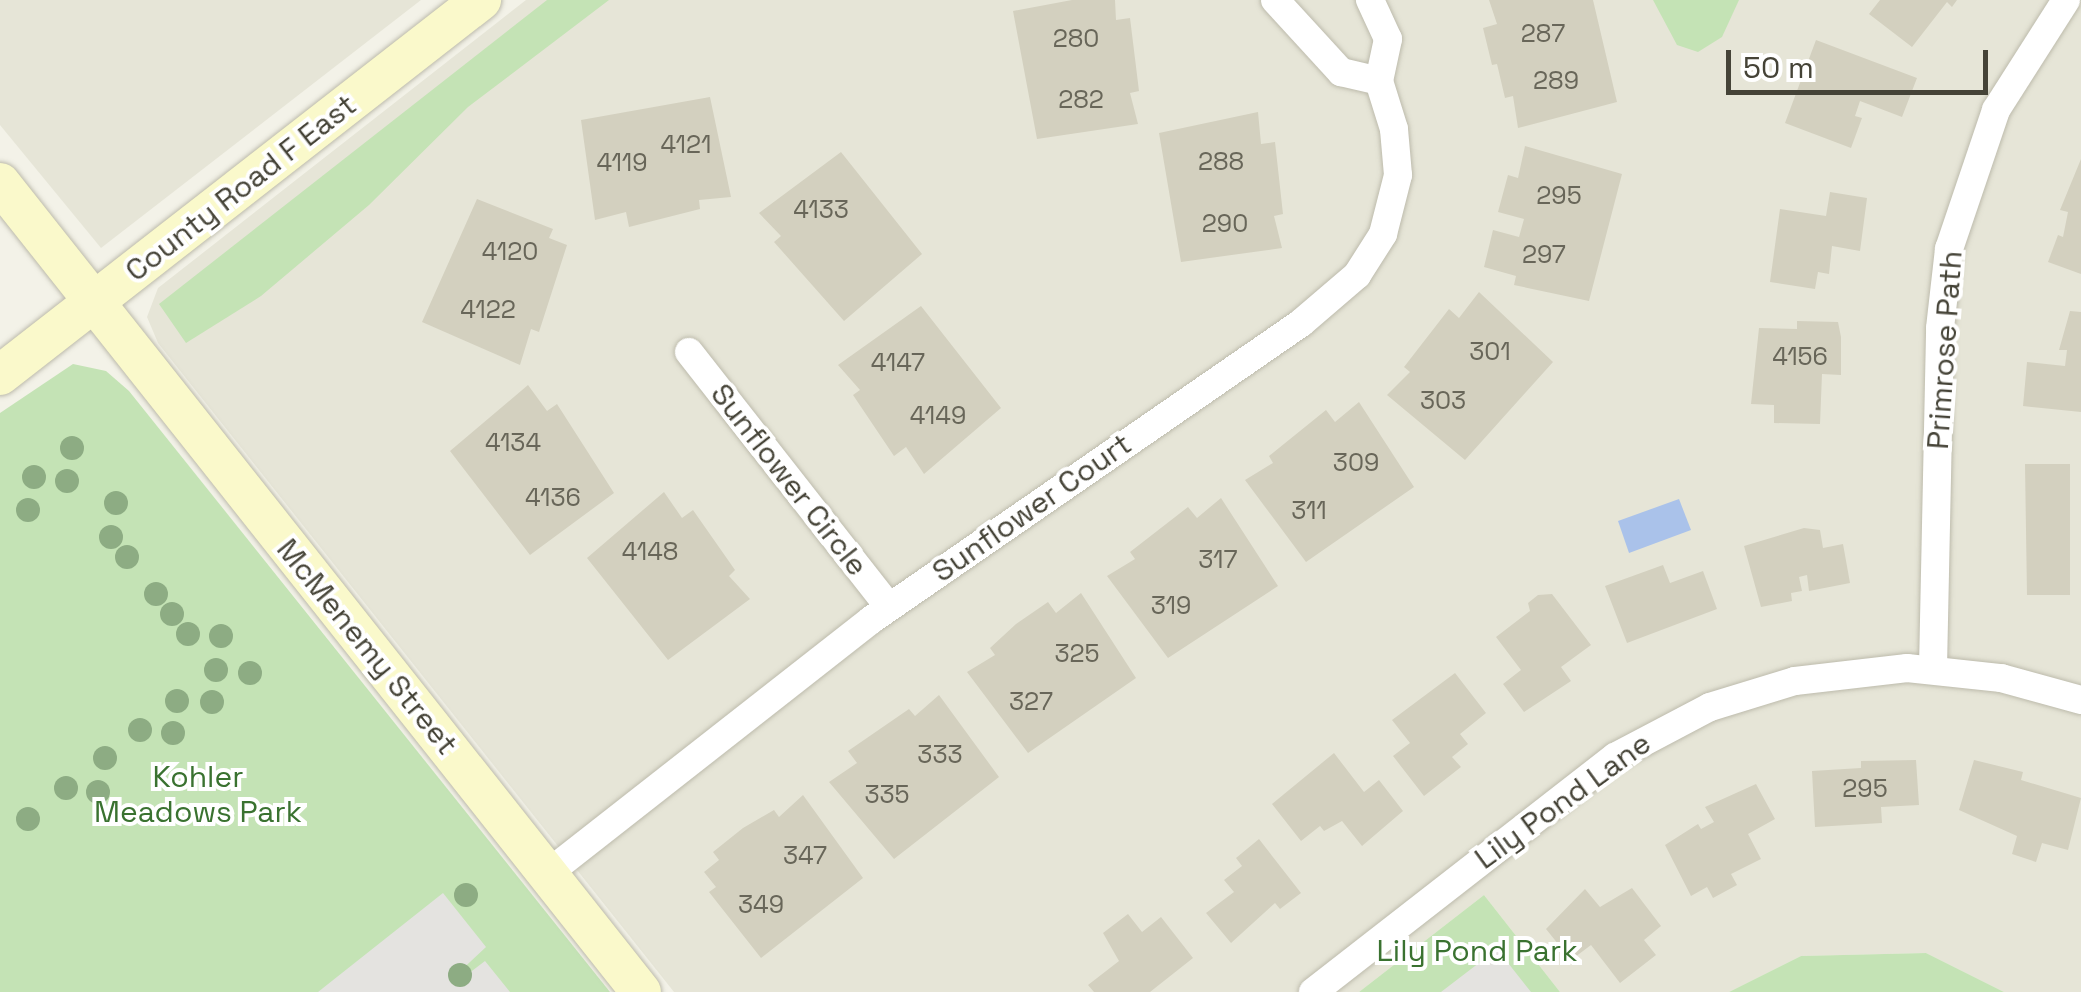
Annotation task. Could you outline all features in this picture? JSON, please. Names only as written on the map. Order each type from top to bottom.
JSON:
[{"type":"street","name":"County Road F East","points":[[0,375],[481,0]]},
{"type":"street","points":[[1275,0],[1342,72],[1379,81]]},
{"type":"street","name":"Sunflower Court","points":[[547,874],[889,608],[1301,323],[1356,275],[1382,234],[1398,176],[1394,129],[1379,81],[1388,45],[1370,0]]},
{"type":"street","name":"Primrose Path","points":[[1932,668],[1940,328],[1949,249],[1983,136],[2026,55],[2066,0]]},
{"type":"street","name":"McMenemy Street","points":[[0,183],[641,992]]},
{"type":"street","name":"Sunflower Circle","points":[[688,352],[889,608]]},
{"type":"street","name":"Lily Pond Lane","points":[[1313,992],[1604,765],[1661,729],[1731,699],[1796,681],[1932,668],[2027,683],[2081,700]]},
{"type":"shaded area","points":[[0,0],[421,0],[101,248],[0,125]]},
{"type":"shaded area","points":[[526,0],[2081,0],[2081,992],[2004,992],[1926,953],[1801,956],[1729,992],[1560,992],[1484,895],[1359,992],[674,992],[158,343],[147,317],[158,288]]},
{"type":"shaded area","points":[[443,893],[486,947],[454,977],[460,980],[485,961],[510,992],[318,992]]},
{"type":"shaded area","points":[[1497,949],[1531,992],[1441,992],[1475,966]]},
{"type":"green space","points":[[547,0],[609,0],[468,107],[369,205],[261,296],[186,343],[159,304]]},
{"type":"green space","points":[[1653,0],[1739,0],[1722,37],[1698,52],[1677,45]]},
{"type":"green space","name":"Kohler Meadows Park","points":[[73,364],[106,371],[129,391],[610,992],[0,992],[0,413]]},
{"type":"green space","name":"Lily Pond Park","points":[[1484,895],[1560,992],[1359,992]]},
{"type":"green space","points":[[1926,953],[2004,992],[1729,992],[1801,956]]},
{"type":"water","points":[[1679,499],[1691,530],[1629,553],[1618,521]]},
{"type":"building","points":[[1072,0],[1115,0],[1116,20],[1130,18],[1139,91],[1130,93],[1138,124],[1037,139],[1013,11]]},
{"type":"building","points":[[1489,0],[1593,0],[1617,102],[1518,128],[1513,96],[1505,98],[1483,28],[1497,24]]},
{"type":"building","points":[[1880,0],[1957,0],[1952,7],[1947,2],[1912,47],[1869,14]]},
{"type":"building","points":[[1816,40],[1917,78],[1902,117],[1860,101],[1855,116],[1862,118],[1851,148],[1785,123]]},
{"type":"building","points":[[710,97],[731,197],[699,200],[700,209],[629,227],[626,212],[595,220],[581,120]]},
{"type":"building","points":[[1258,112],[1261,144],[1275,142],[1283,214],[1274,216],[1282,248],[1181,262],[1159,133]]},
{"type":"building","points":[[1525,146],[1622,174],[1589,301],[1514,285],[1516,276],[1484,267],[1493,230],[1519,237],[1524,219],[1498,212],[1508,175],[1518,178]]},
{"type":"building","points":[[841,152],[922,254],[844,321],[774,242],[781,236],[759,213]]},
{"type":"building","points":[[2081,159],[2081,274],[2048,262],[2058,235],[2063,237],[2068,212],[2060,210]]},
{"type":"building","points":[[1830,192],[1867,198],[1860,251],[1832,246],[1829,274],[1818,272],[1815,289],[1770,282],[1780,209],[1826,216]]},
{"type":"building","points":[[477,199],[553,229],[549,238],[567,245],[539,332],[531,329],[520,365],[422,322]]},
{"type":"building","points":[[1479,292],[1553,362],[1465,460],[1387,395],[1410,372],[1404,367],[1449,309],[1459,318]]},
{"type":"building","points":[[921,306],[1001,408],[924,474],[906,447],[894,456],[853,395],[860,390],[838,365]]},
{"type":"building","points":[[2070,311],[2081,312],[2081,412],[2023,406],[2027,362],[2065,366],[2067,350],[2059,350]]},
{"type":"building","points":[[1797,321],[1838,322],[1841,375],[1822,374],[1820,424],[1774,423],[1774,405],[1751,404],[1759,328],[1797,329]]},
{"type":"building","points":[[528,385],[547,411],[557,404],[614,493],[530,555],[450,451]]},
{"type":"building","points":[[1359,402],[1414,487],[1306,562],[1245,480],[1273,463],[1269,456],[1326,410],[1335,422]]},
{"type":"building","points":[[2025,464],[2070,464],[2070,595],[2027,595]]},
{"type":"building","points":[[664,492],[682,518],[693,510],[735,570],[729,576],[750,599],[668,660],[587,558]]},
{"type":"building","points":[[1221,498],[1278,586],[1168,658],[1107,576],[1135,559],[1130,552],[1188,507],[1197,518]]},
{"type":"building","points":[[1804,528],[1820,530],[1823,548],[1843,544],[1850,583],[1809,591],[1807,575],[1799,577],[1802,591],[1791,593],[1792,601],[1761,607],[1744,546]]},
{"type":"building","points":[[1663,565],[1670,583],[1703,571],[1717,609],[1627,643],[1605,586]]},
{"type":"building","points":[[1081,593],[1136,678],[1028,753],[967,672],[995,655],[990,648],[1016,624],[1048,602],[1056,613]]},
{"type":"building","points":[[1552,594],[1591,645],[1561,667],[1571,681],[1524,712],[1503,684],[1521,670],[1496,637],[1530,611],[1528,603],[1538,595]]},
{"type":"building","points":[[1455,673],[1486,713],[1460,734],[1468,744],[1452,757],[1461,767],[1424,796],[1393,756],[1410,743],[1392,720]]},
{"type":"building","points":[[939,695],[999,777],[894,859],[829,782],[857,763],[848,751],[909,709],[915,716]]},
{"type":"building","points":[[1334,753],[1364,792],[1379,780],[1403,811],[1362,846],[1342,821],[1324,831],[1320,826],[1301,841],[1272,804]]},
{"type":"building","points":[[1916,760],[1919,805],[1881,807],[1882,823],[1815,827],[1812,771],[1861,768],[1861,761]]},
{"type":"building","points":[[1974,760],[2023,772],[2021,780],[2081,798],[2068,850],[2042,843],[2036,862],[2012,854],[2017,836],[1959,810]]},
{"type":"building","points":[[1756,784],[1775,819],[1748,834],[1761,859],[1731,874],[1737,885],[1713,898],[1707,887],[1691,896],[1665,845],[1698,824],[1701,829],[1714,822],[1705,807]]},
{"type":"building","points":[[803,795],[863,878],[761,958],[709,892],[716,887],[704,872],[719,860],[713,852],[743,828],[774,810],[779,817]]},
{"type":"building","points":[[1259,839],[1301,893],[1280,909],[1275,903],[1231,943],[1206,913],[1234,892],[1224,880],[1242,866],[1236,858]]},
{"type":"building","points":[[1632,888],[1661,926],[1644,940],[1656,955],[1620,983],[1591,945],[1571,960],[1546,929],[1585,889],[1600,907]]},
{"type":"building","points":[[1128,914],[1142,932],[1161,917],[1193,958],[1150,992],[1094,992],[1088,985],[1119,961],[1103,933]]}]
